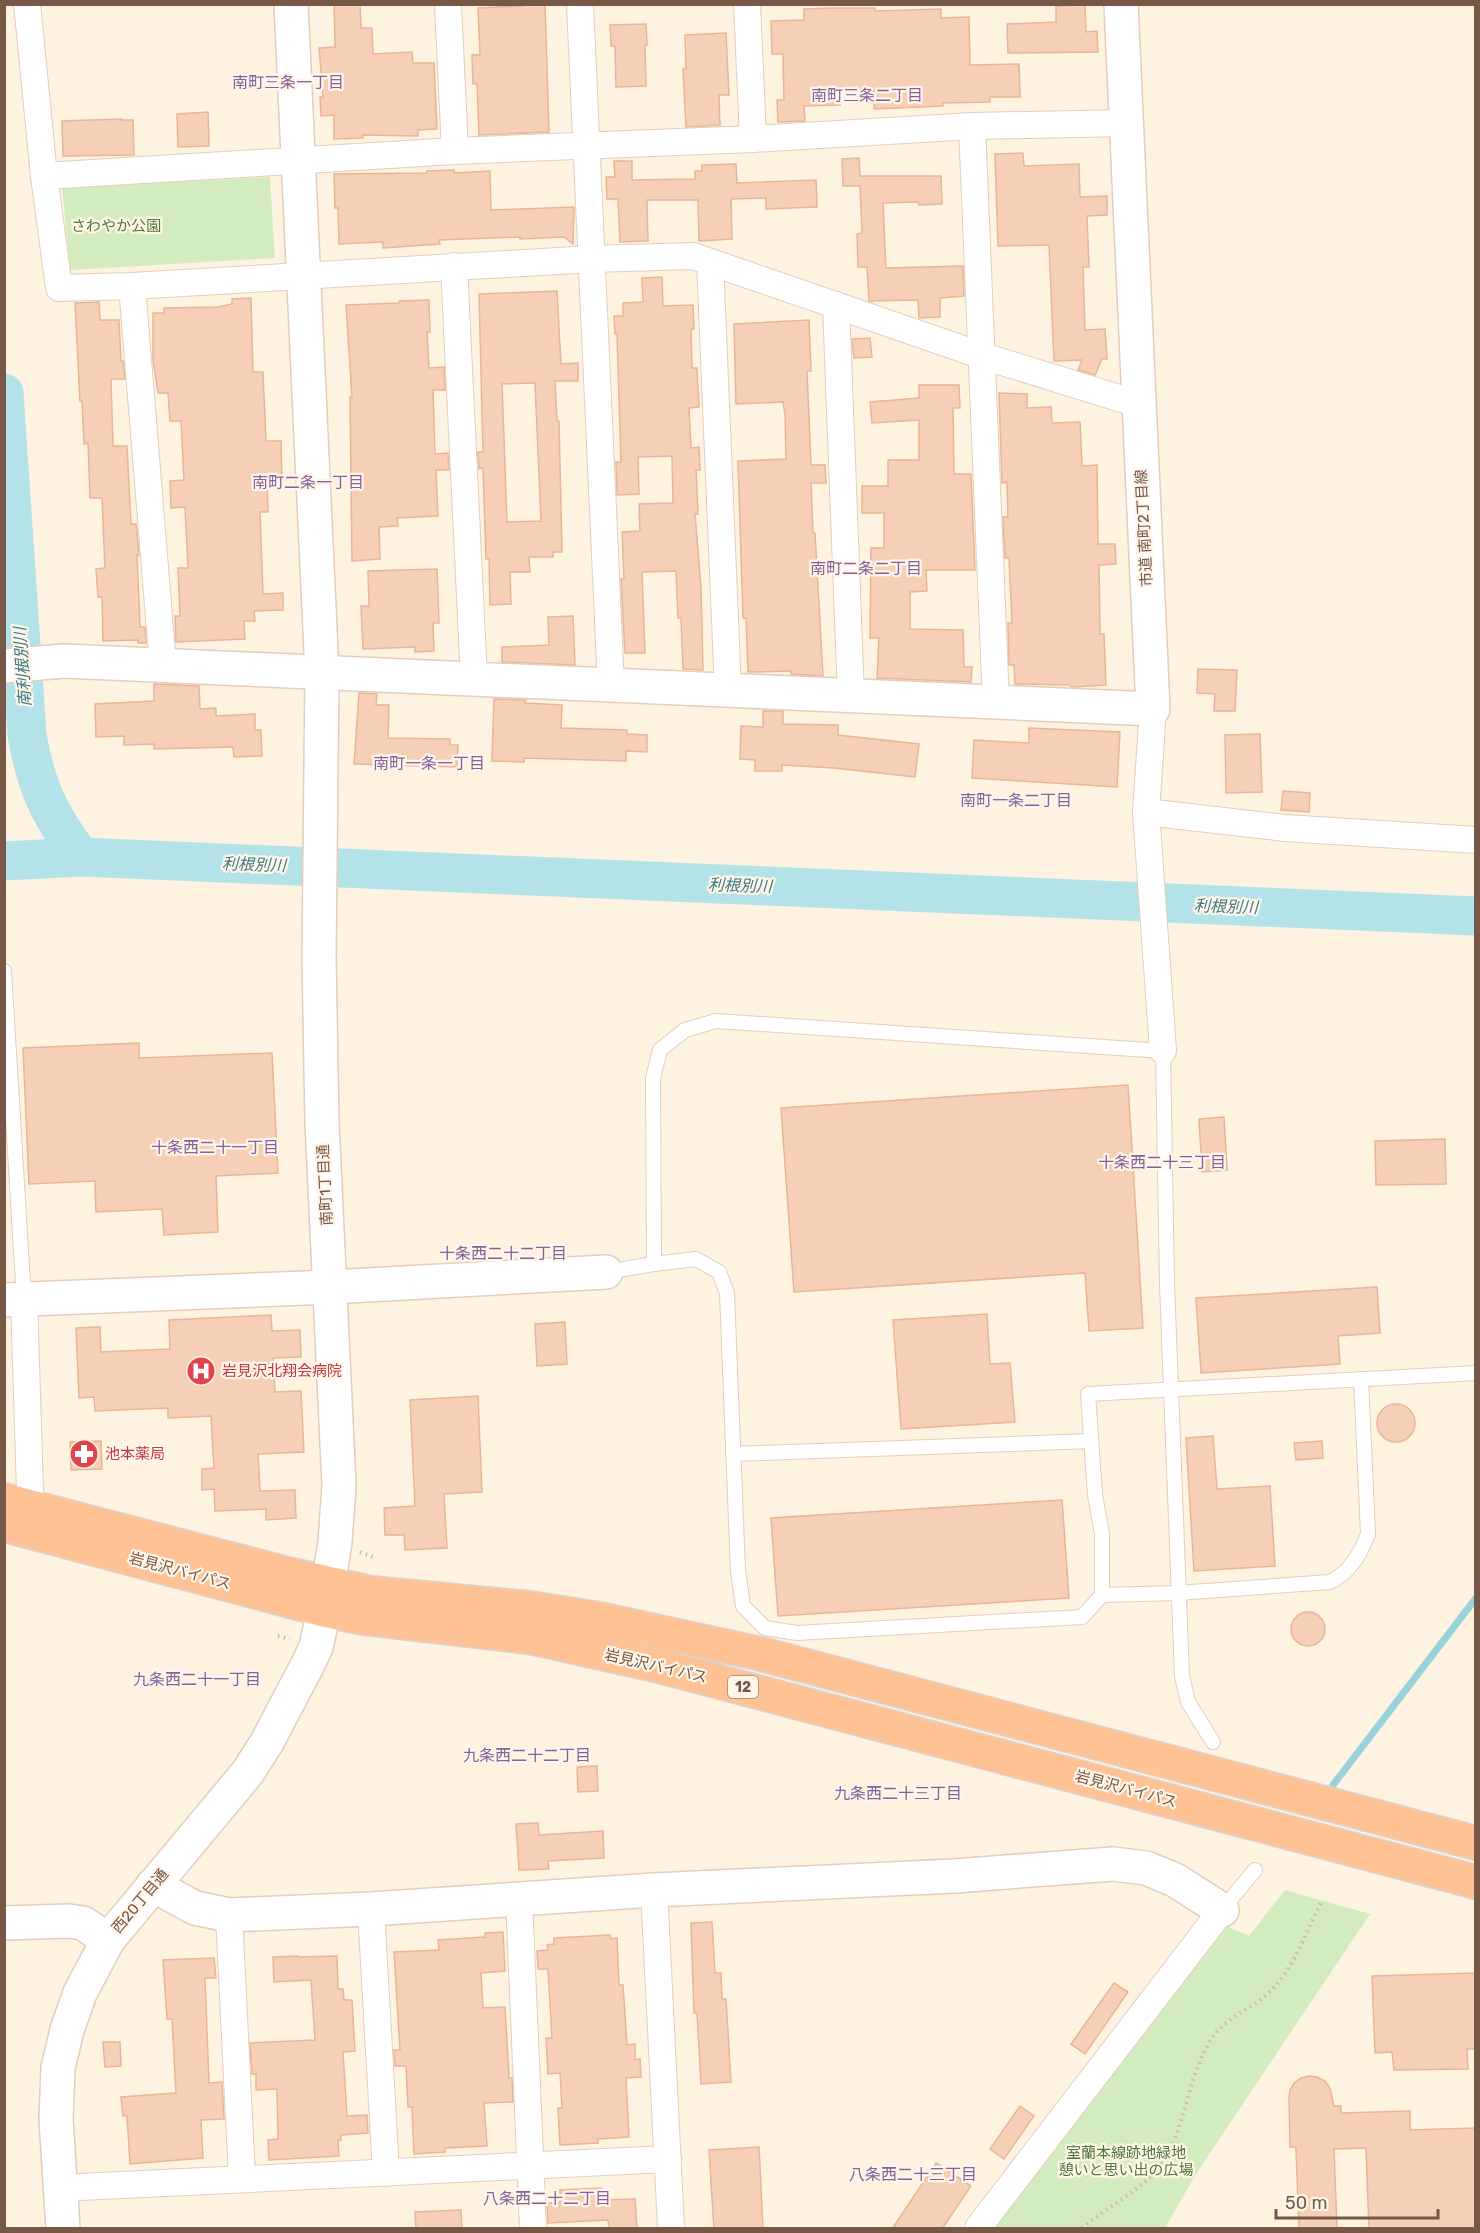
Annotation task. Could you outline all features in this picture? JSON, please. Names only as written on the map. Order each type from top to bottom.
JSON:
[{"type":"highway","name":"岩見沢バイパス","points":[[18,1516],[326,1596],[364,1618],[529,1637],[663,1667],[1476,1882]]},
{"type":"highway","name":"岩見沢バイパス","points":[[326,1596],[372,1593],[530,1608],[678,1634],[1476,1843]]},
{"type":"street","points":[[27,4],[44,176],[59,288],[132,286],[304,274],[592,259],[693,256],[983,356],[1138,404]]},
{"type":"street","name":"南町1丁目通","points":[[291,4],[322,673],[321,1122],[339,1486],[335,1542],[326,1596]]},
{"type":"street","points":[[448,4],[455,151]]},
{"type":"street","points":[[580,4],[611,686]]},
{"type":"street","points":[[747,4],[753,139]]},
{"type":"street","name":"市道 南町2丁目線","points":[[1121,4],[1153,709],[1146,819],[1163,1051]]},
{"type":"street","points":[[44,176],[455,151],[753,139],[972,126],[1126,123]]},
{"type":"street","points":[[972,126],[996,703]]},
{"type":"street","points":[[710,262],[728,691]]},
{"type":"street","points":[[454,266],[474,679]]},
{"type":"street","points":[[132,286],[164,666]]},
{"type":"street","points":[[836,305],[851,697]]},
{"type":"street","points":[[4,666],[64,661],[1153,709]]},
{"type":"street","points":[[1146,819],[1476,840]]},
{"type":"street","points":[[18,1516],[14,1300],[330,1287],[606,1272]]},
{"type":"street","name":"西20丁目通","points":[[63,2229],[56,2119],[58,2068],[67,2030],[80,1993],[108,1940],[232,1793],[267,1742],[316,1647],[326,1596]]},
{"type":"street","points":[[153,1885],[195,1908],[229,1915],[371,1909],[654,1890],[954,1876],[1113,1864],[1146,1868],[1175,1880],[1222,1910],[978,2229]]},
{"type":"street","points":[[654,1890],[671,2229]]},
{"type":"street","points":[[519,1898],[533,2229]]},
{"type":"street","points":[[371,1909],[386,2173]]},
{"type":"street","points":[[229,1915],[242,2179]]},
{"type":"street","points":[[4,1923],[69,1921],[83,1923],[108,1940]]},
{"type":"street","points":[[59,2188],[668,2159]]},
{"type":"lane","points":[[4,971],[14,1300]]},
{"type":"lane","points":[[654,1264],[653,1078],[660,1050],[685,1030],[716,1022],[1163,1051],[1170,1388],[1182,1676],[1188,1702],[1213,1742]]},
{"type":"lane","points":[[606,1272],[696,1259],[719,1272],[728,1293],[738,1571],[743,1606],[765,1628],[797,1633],[1082,1617],[1102,1595],[1102,1534],[1095,1495],[1088,1394],[1476,1373]]},
{"type":"lane","points":[[1102,1595],[1179,1593],[1330,1582],[1342,1576],[1363,1548],[1368,1534],[1361,1379]]},
{"type":"lane","points":[[733,1454],[1091,1441]]},
{"type":"lane","points":[[1222,1910],[1255,1870]]},
{"type":"path","points":[[1082,2229],[1134,2192],[1153,2173],[1169,2151],[1197,2069],[1212,2038],[1228,2020],[1265,1996],[1289,1970],[1321,1903]]},
{"type":"green space","name":"さわやか公園","points":[[270,177],[275,258],[70,270],[62,187]]},
{"type":"green space","name":"室蘭本線跡地緑地 憩いと思い出の広場","points":[[1285,1890],[1370,1914],[1196,2174],[1165,2228],[991,2228],[1222,1924],[1249,1936]]},
{"type":"building","points":[[334,4],[360,4],[361,28],[372,28],[373,54],[412,52],[413,63],[434,63],[437,129],[418,130],[418,136],[363,135],[363,138],[334,139],[334,115],[321,116],[320,97],[323,97],[319,48],[335,47]]},
{"type":"building","points":[[522,4],[545,4],[549,132],[479,135],[477,84],[473,84],[472,55],[480,55],[478,8],[522,6]]},
{"type":"building","points":[[1085,5],[1086,32],[1097,31],[1098,52],[1008,53],[1007,24],[1056,22],[1056,6]]},
{"type":"building","points":[[875,8],[875,11],[941,9],[941,18],[969,17],[970,65],[1019,64],[1020,97],[990,97],[990,102],[943,103],[943,106],[874,109],[874,91],[839,92],[840,105],[804,106],[805,121],[778,122],[777,100],[784,100],[783,54],[772,54],[771,21],[804,20],[804,9]]},
{"type":"building","points":[[646,24],[646,86],[616,87],[615,46],[611,46],[610,25]]},
{"type":"building","points":[[726,33],[729,95],[719,95],[720,125],[686,127],[683,69],[686,68],[685,35]]},
{"type":"building","points":[[208,112],[209,146],[178,147],[177,114]]},
{"type":"building","points":[[133,120],[134,155],[63,156],[62,121]]},
{"type":"building","points":[[1023,153],[1024,166],[1079,164],[1080,197],[1107,196],[1107,215],[1087,216],[1089,267],[1083,267],[1085,330],[1105,329],[1107,359],[1102,359],[1095,375],[1078,370],[1082,360],[1054,361],[1049,245],[998,246],[995,154]]},
{"type":"building","points":[[859,158],[860,176],[941,176],[942,204],[883,203],[886,268],[963,266],[964,296],[940,298],[940,317],[919,318],[918,300],[869,301],[867,267],[858,267],[857,234],[862,233],[860,186],[843,186],[842,159]]},
{"type":"building","points":[[614,161],[632,161],[632,180],[695,179],[695,171],[702,171],[702,165],[736,164],[737,183],[816,180],[817,207],[766,209],[766,198],[731,199],[732,239],[699,241],[698,200],[647,200],[648,241],[620,242],[618,199],[607,199],[606,177],[615,177]]},
{"type":"building","points":[[454,170],[454,173],[490,171],[491,210],[574,207],[573,244],[564,237],[520,239],[520,237],[439,240],[440,244],[383,248],[383,242],[339,244],[334,174],[427,173],[427,171]]},
{"type":"building","points":[[662,277],[663,306],[693,305],[692,368],[697,368],[699,407],[689,408],[691,448],[699,447],[700,470],[696,470],[698,514],[695,514],[701,588],[703,670],[683,669],[676,571],[642,572],[645,653],[625,653],[621,579],[624,579],[622,532],[640,531],[639,504],[673,503],[672,456],[638,457],[639,494],[617,495],[616,462],[621,462],[617,334],[615,334],[614,316],[623,316],[623,303],[643,302],[642,278]]},
{"type":"building","points":[[557,291],[561,364],[578,363],[578,381],[555,381],[557,421],[559,421],[562,552],[553,552],[553,557],[529,557],[530,572],[510,572],[511,604],[490,605],[483,468],[479,469],[478,452],[483,452],[479,294]],"holes":[[[535,383],[541,521],[507,522],[502,384]]]},
{"type":"building","points":[[251,298],[253,372],[263,372],[266,441],[281,441],[282,481],[267,481],[268,512],[260,512],[263,594],[283,593],[283,610],[254,611],[255,621],[244,621],[245,639],[176,642],[175,616],[180,616],[178,568],[188,568],[185,507],[171,508],[170,481],[184,480],[181,421],[170,421],[168,393],[158,393],[153,360],[153,313],[164,313],[164,308],[218,307],[232,304],[232,299]]},
{"type":"building","points":[[429,300],[430,332],[427,332],[429,368],[444,367],[445,390],[433,390],[435,454],[448,453],[449,470],[436,470],[438,516],[397,518],[398,526],[379,527],[380,559],[352,561],[350,397],[352,397],[346,305]]},
{"type":"building","points":[[99,302],[100,320],[119,320],[121,361],[123,361],[125,379],[111,379],[113,446],[127,446],[131,524],[136,524],[139,555],[137,555],[140,627],[145,627],[146,643],[138,643],[138,640],[103,641],[102,597],[98,597],[96,569],[105,568],[102,498],[90,498],[88,443],[84,444],[82,401],[80,401],[75,303]]},
{"type":"building","points":[[809,320],[811,371],[807,371],[811,465],[825,465],[826,483],[811,483],[823,676],[791,674],[791,671],[748,672],[746,618],[743,618],[738,461],[786,459],[785,415],[783,402],[736,404],[734,324]]},
{"type":"building","points":[[870,338],[872,357],[854,358],[852,339]]},
{"type":"building","points":[[919,385],[959,385],[960,408],[953,408],[954,474],[971,474],[975,570],[926,570],[927,591],[910,592],[910,629],[963,630],[964,667],[972,667],[971,682],[877,678],[879,638],[870,638],[871,548],[884,548],[884,513],[862,513],[862,486],[888,486],[888,460],[919,460],[919,420],[872,423],[870,402],[919,398]]},
{"type":"building","points":[[999,393],[1027,394],[1027,408],[1051,407],[1052,423],[1080,422],[1082,466],[1097,465],[1098,544],[1115,544],[1116,564],[1099,565],[1100,634],[1104,634],[1106,685],[1072,687],[1069,685],[1015,684],[1014,665],[1009,665],[1008,623],[1012,623],[1009,558],[1005,558],[1003,517],[1008,517],[1007,482],[1002,483]]},
{"type":"building","points":[[437,569],[439,623],[433,623],[434,651],[415,652],[415,647],[363,649],[361,606],[369,606],[368,571]]},
{"type":"building","points":[[573,616],[575,665],[502,662],[502,647],[549,645],[548,617]]},
{"type":"building","points":[[1198,669],[1237,670],[1235,711],[1214,711],[1215,694],[1197,693]]},
{"type":"building","points":[[154,684],[199,686],[200,709],[216,708],[216,716],[255,714],[255,730],[261,730],[262,756],[234,757],[233,747],[154,749],[154,744],[124,745],[124,736],[96,737],[95,704],[154,701]]},
{"type":"building","points":[[359,693],[377,694],[376,705],[389,705],[388,738],[450,739],[450,745],[458,745],[457,767],[354,764]]},
{"type":"building","points":[[494,699],[526,700],[525,703],[562,705],[561,728],[627,730],[627,734],[647,735],[647,752],[626,751],[626,761],[524,758],[524,762],[492,761]]},
{"type":"building","points":[[763,711],[783,711],[783,724],[838,725],[838,735],[919,744],[915,777],[782,765],[782,771],[755,771],[755,760],[740,759],[741,726],[763,727]]},
{"type":"building","points":[[1029,728],[1120,732],[1117,787],[972,778],[974,740],[1029,743]]},
{"type":"building","points":[[1260,734],[1262,792],[1226,793],[1225,735]]},
{"type":"building","points":[[1283,791],[1310,793],[1309,812],[1281,810]]},
{"type":"building","points":[[139,1043],[139,1058],[272,1053],[278,1173],[216,1176],[218,1232],[164,1235],[162,1209],[96,1212],[95,1181],[29,1184],[23,1048]]},
{"type":"building","points":[[1128,1085],[1143,1328],[1089,1331],[1085,1273],[794,1292],[781,1108]]},
{"type":"building","points":[[1224,1117],[1227,1170],[1202,1172],[1199,1119]]},
{"type":"building","points":[[1445,1139],[1446,1184],[1376,1185],[1375,1141]]},
{"type":"building","points":[[1377,1287],[1380,1333],[1338,1336],[1340,1364],[1201,1373],[1196,1298]]},
{"type":"building","points":[[987,1314],[990,1364],[1010,1363],[1015,1422],[901,1429],[893,1320]]},
{"type":"building","points":[[271,1315],[272,1331],[300,1330],[301,1357],[273,1358],[275,1392],[301,1391],[304,1452],[258,1454],[260,1491],[295,1490],[296,1518],[266,1520],[266,1509],[215,1511],[214,1489],[202,1490],[202,1469],[214,1468],[211,1416],[168,1418],[168,1408],[95,1411],[94,1397],[79,1398],[76,1328],[100,1327],[101,1352],[170,1349],[169,1320]]},
{"type":"building","points":[[565,1322],[567,1364],[537,1366],[535,1324]]},
{"type":"building","points":[[478,1396],[482,1492],[444,1494],[447,1548],[405,1550],[404,1535],[385,1535],[384,1508],[415,1506],[410,1400]]},
{"type":"building","points":[[1396,1404],[1410,1409],[1415,1423],[1410,1437],[1396,1442],[1382,1437],[1377,1423],[1382,1409]]},
{"type":"building","points":[[1213,1436],[1217,1489],[1270,1486],[1275,1566],[1194,1571],[1186,1438]]},
{"type":"building","points":[[101,1441],[102,1469],[71,1470],[70,1442]]},
{"type":"building","points":[[1322,1441],[1323,1458],[1296,1460],[1294,1443]]},
{"type":"building","points":[[1062,1500],[1069,1598],[778,1616],[771,1518]]},
{"type":"building","points":[[1308,1612],[1320,1617],[1325,1629],[1320,1641],[1308,1646],[1296,1641],[1291,1629],[1296,1617]]},
{"type":"building","points":[[597,1766],[598,1791],[578,1792],[577,1767]]},
{"type":"building","points":[[538,1823],[539,1835],[603,1831],[604,1858],[548,1861],[549,1869],[519,1870],[516,1824]]},
{"type":"building","points":[[712,1922],[715,1973],[721,1973],[722,1999],[726,1999],[731,2082],[701,2084],[697,2013],[694,2013],[691,1923]]},
{"type":"building","points":[[503,1932],[505,1971],[481,1973],[483,2008],[505,2007],[509,2078],[512,2078],[513,2102],[484,2103],[487,2146],[445,2148],[445,2152],[414,2154],[412,2107],[408,2107],[406,2066],[395,2066],[394,2050],[400,2050],[394,1952],[439,1950],[438,1940],[485,1937],[485,1933]]},
{"type":"building","points":[[610,1935],[611,1939],[617,1938],[619,1985],[623,1985],[627,2045],[635,2044],[635,2060],[640,2059],[641,2077],[626,2078],[629,2137],[598,2139],[598,2143],[560,2145],[558,2108],[562,2108],[560,2073],[548,2074],[546,2038],[552,2038],[548,1969],[538,1969],[537,1951],[548,1950],[547,1945],[554,1944],[554,1938]]},
{"type":"building","points":[[337,1956],[338,1989],[343,1989],[344,2000],[352,2000],[355,2051],[343,2052],[347,2116],[367,2115],[368,2133],[341,2135],[341,2140],[338,2140],[339,2156],[269,2160],[268,2140],[278,2139],[277,2089],[256,2090],[256,2074],[252,2074],[250,2043],[315,2040],[311,1980],[274,1982],[273,1957]]},
{"type":"building","points":[[214,1958],[216,1978],[205,1978],[209,2083],[222,2082],[224,2119],[201,2120],[203,2158],[130,2164],[127,2116],[123,2116],[121,2097],[176,2093],[172,2019],[167,2019],[163,1960]]},
{"type":"building","points":[[1476,1973],[1476,2049],[1467,2049],[1468,2069],[1394,2070],[1392,2052],[1375,2053],[1372,1976]]},
{"type":"building","points":[[1114,1983],[1128,1992],[1085,2054],[1071,2044]]},
{"type":"building","points":[[103,2042],[120,2042],[121,2066],[105,2067]]},
{"type":"building","points":[[1309,2076],[1325,2081],[1330,2088],[1334,2106],[1341,2106],[1341,2113],[1410,2111],[1410,2130],[1476,2128],[1476,2229],[1369,2229],[1366,2148],[1334,2149],[1337,2229],[1299,2229],[1296,2147],[1290,2147],[1289,2098],[1294,2083]]},
{"type":"building","points":[[1020,2106],[1034,2116],[1004,2159],[990,2149]]},
{"type":"building","points":[[759,2147],[763,2229],[714,2229],[709,2150]]},
{"type":"building","points":[[936,2163],[971,2186],[942,2229],[892,2229]]},
{"type":"building","points":[[601,2188],[602,2200],[635,2199],[637,2229],[609,2229],[608,2220],[548,2223],[547,2203],[560,2203],[560,2190]]},
{"type":"building","points":[[461,2210],[462,2229],[416,2229],[415,2212]]},
{"type":"waterway","name":"南利根別川","points":[[4,393],[27,735],[45,799],[60,827],[81,857]]},
{"type":"waterway","name":"利根別川","points":[[4,861],[81,857],[1476,916]]},
{"type":"waterway","points":[[1333,1785],[1476,1598]]},
{"type":"place","name":"岩見沢北翔会病院","points":[[201,1371]]},
{"type":"place","name":"池本薬局","points":[[84,1454]]},
{"type":"district","name":"南町三条一丁目","points":[[288,82]]},
{"type":"district","name":"南町三条二丁目","points":[[867,95]]},
{"type":"district","name":"南町二条一丁目","points":[[308,482]]},
{"type":"district","name":"南町二条二丁目","points":[[866,568]]},
{"type":"district","name":"南町一条一丁目","points":[[429,763]]},
{"type":"district","name":"南町一条二丁目","points":[[1016,800]]},
{"type":"district","name":"十条西二十一丁目","points":[[215,1147]]},
{"type":"district","name":"十条西二十三丁目","points":[[1162,1162]]},
{"type":"district","name":"十条西二十二丁目","points":[[503,1253]]},
{"type":"district","name":"九条西二十一丁目","points":[[197,1679]]},
{"type":"district","name":"九条西二十二丁目","points":[[527,1755]]},
{"type":"district","name":"九条西二十三丁目","points":[[898,1793]]},
{"type":"district","name":"八条西二十三丁目","points":[[913,2174]]},
{"type":"district","name":"八条西二十二丁目","points":[[547,2198]]}]
